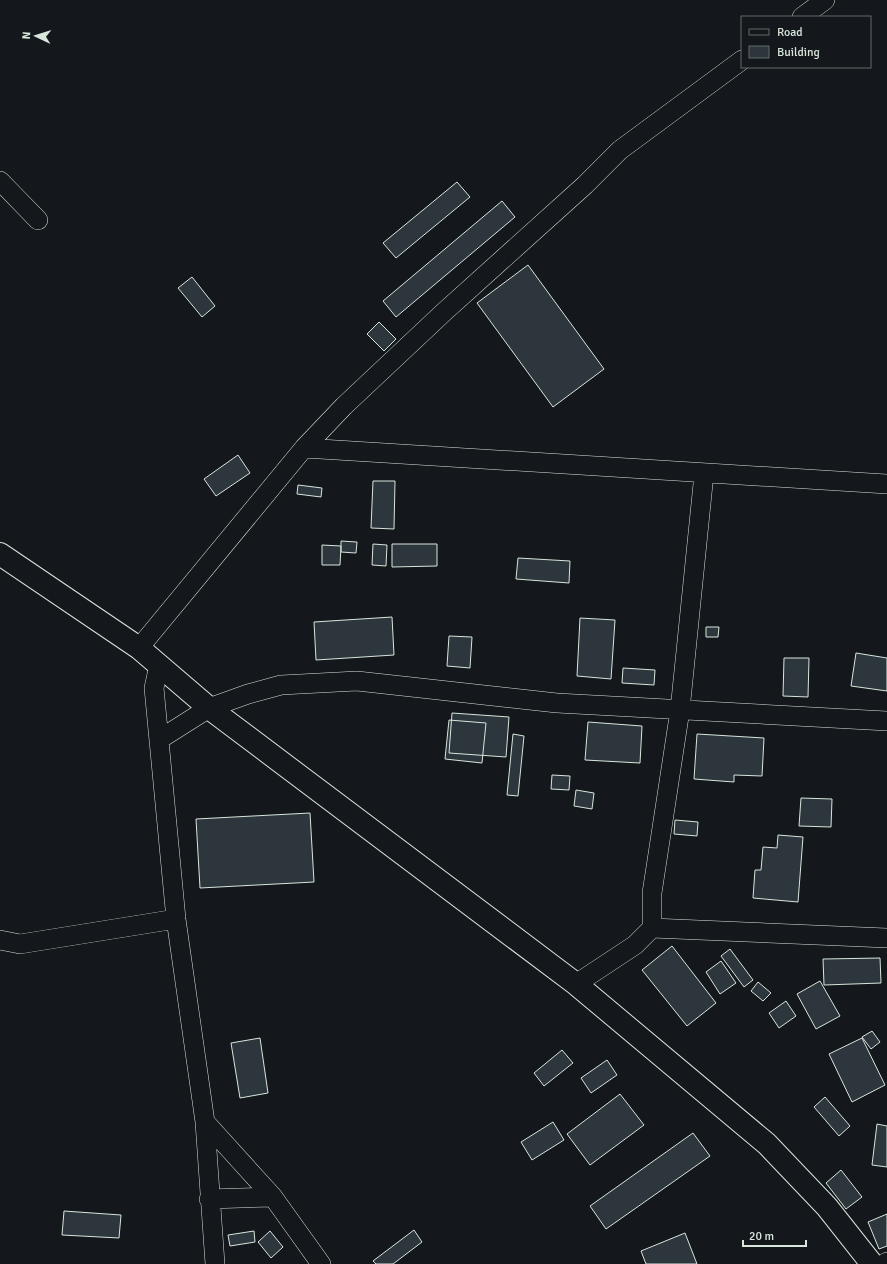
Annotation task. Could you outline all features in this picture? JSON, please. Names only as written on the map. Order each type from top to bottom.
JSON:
[{"type":"street","points":[[803,16],[825,0]]},
{"type":"street","points":[[138,648],[304,448],[344,406],[444,312],[585,186],[620,150],[741,61]]},
{"type":"street","points":[[0,181],[38,220]]},
{"type":"street","points":[[304,448],[704,474],[887,484]]},
{"type":"street","points":[[576,984],[635,945],[652,928],[652,893],[680,710],[704,474]]},
{"type":"street","points":[[0,554],[138,648],[209,708],[576,984],[767,1144],[827,1208],[872,1264]]},
{"type":"street","points":[[159,665],[154,688],[176,919],[205,1122],[209,1199],[215,1264]]},
{"type":"street","points":[[160,739],[209,708],[281,684],[357,681],[557,703],[887,721]]},
{"type":"street","points":[[0,940],[20,944],[176,919]]},
{"type":"street","points":[[652,928],[887,938]]},
{"type":"street","points":[[205,1122],[273,1196],[321,1264]]},
{"type":"street","points":[[209,1199],[273,1196]]},
{"type":"building","points":[[457,182],[470,197],[396,258],[383,243]]},
{"type":"building","points":[[502,201],[515,217],[396,317],[383,301]]},
{"type":"building","points":[[528,265],[604,369],[553,407],[477,303]]},
{"type":"building","points":[[192,277],[215,306],[202,317],[178,288]]},
{"type":"building","points":[[379,322],[396,339],[384,351],[367,334]]},
{"type":"building","points":[[238,455],[250,473],[216,496],[204,479]]},
{"type":"building","points":[[373,481],[395,481],[394,529],[371,528]]},
{"type":"building","points":[[298,485],[322,488],[321,497],[297,494]]},
{"type":"building","points":[[341,541],[357,542],[356,553],[341,552]]},
{"type":"building","points":[[373,544],[387,545],[386,566],[372,565]]},
{"type":"building","points":[[392,544],[437,544],[437,566],[392,567]]},
{"type":"building","points":[[322,545],[341,546],[340,565],[322,565]]},
{"type":"building","points":[[518,558],[570,561],[569,583],[516,579]]},
{"type":"building","points":[[392,617],[394,655],[316,660],[314,622]]},
{"type":"building","points":[[580,618],[615,620],[611,679],[577,676]]},
{"type":"building","points":[[706,627],[719,627],[718,637],[706,637]]},
{"type":"building","points":[[449,636],[472,637],[470,668],[447,666]]},
{"type":"building","points":[[856,653],[887,658],[887,691],[851,686]]},
{"type":"building","points":[[784,658],[809,658],[808,697],[783,696]]},
{"type":"building","points":[[623,668],[655,670],[654,685],[622,683]]},
{"type":"building","points":[[452,713],[509,717],[506,757],[449,753]]},
{"type":"building","points":[[449,720],[486,723],[482,763],[445,759]]},
{"type":"building","points":[[588,722],[642,726],[640,763],[585,760]]},
{"type":"building","points":[[513,734],[524,736],[518,796],[507,795]]},
{"type":"building","points":[[697,734],[764,738],[762,776],[734,775],[734,782],[694,779]]},
{"type":"building","points":[[552,775],[570,776],[569,790],[551,789]]},
{"type":"building","points":[[576,790],[594,793],[592,809],[574,806]]},
{"type":"building","points":[[801,798],[832,799],[831,827],[799,826]]},
{"type":"building","points":[[310,813],[314,882],[200,888],[196,819]]},
{"type":"building","points":[[675,820],[698,822],[697,836],[674,834]]},
{"type":"building","points":[[778,835],[803,837],[798,902],[753,898],[755,870],[761,870],[763,847],[777,848]]},
{"type":"building","points":[[672,946],[716,1003],[687,1026],[642,970]]},
{"type":"building","points":[[730,949],[753,980],[744,987],[721,956]]},
{"type":"building","points":[[880,958],[881,983],[824,985],[823,959]]},
{"type":"building","points":[[721,961],[736,983],[720,994],[706,972]]},
{"type":"building","points":[[820,981],[840,1016],[816,1029],[797,994]]},
{"type":"building","points":[[758,982],[771,993],[763,1001],[751,991]]},
{"type":"building","points":[[786,1001],[796,1016],[779,1028],[769,1013]]},
{"type":"building","points":[[872,1031],[880,1042],[871,1049],[862,1037]]},
{"type":"building","points":[[260,1038],[268,1093],[240,1098],[231,1043]]},
{"type":"building","points":[[862,1038],[885,1085],[852,1102],[829,1054]]},
{"type":"building","points":[[562,1050],[573,1063],[544,1086],[534,1073]]},
{"type":"building","points":[[607,1060],[617,1075],[591,1093],[581,1078]]},
{"type":"building","points":[[620,1094],[644,1125],[590,1165],[567,1134]]},
{"type":"building","points":[[825,1097],[850,1126],[839,1136],[814,1107]]},
{"type":"building","points":[[553,1122],[564,1140],[532,1160],[521,1142]]},
{"type":"building","points":[[877,1124],[887,1126],[887,1167],[872,1165]]},
{"type":"building","points":[[693,1133],[710,1156],[606,1229],[590,1206]]},
{"type":"building","points":[[841,1170],[862,1197],[846,1209],[826,1183]]},
{"type":"building","points":[[64,1211],[121,1215],[119,1238],[62,1235]]},
{"type":"building","points":[[887,1214],[887,1246],[879,1249],[868,1222]]},
{"type":"building","points":[[414,1230],[422,1242],[393,1264],[376,1264],[373,1261]]},
{"type":"building","points":[[254,1231],[255,1242],[230,1246],[228,1235]]},
{"type":"building","points":[[270,1231],[283,1247],[271,1258],[258,1242]]},
{"type":"building","points":[[685,1233],[697,1264],[646,1264],[641,1251]]}]
